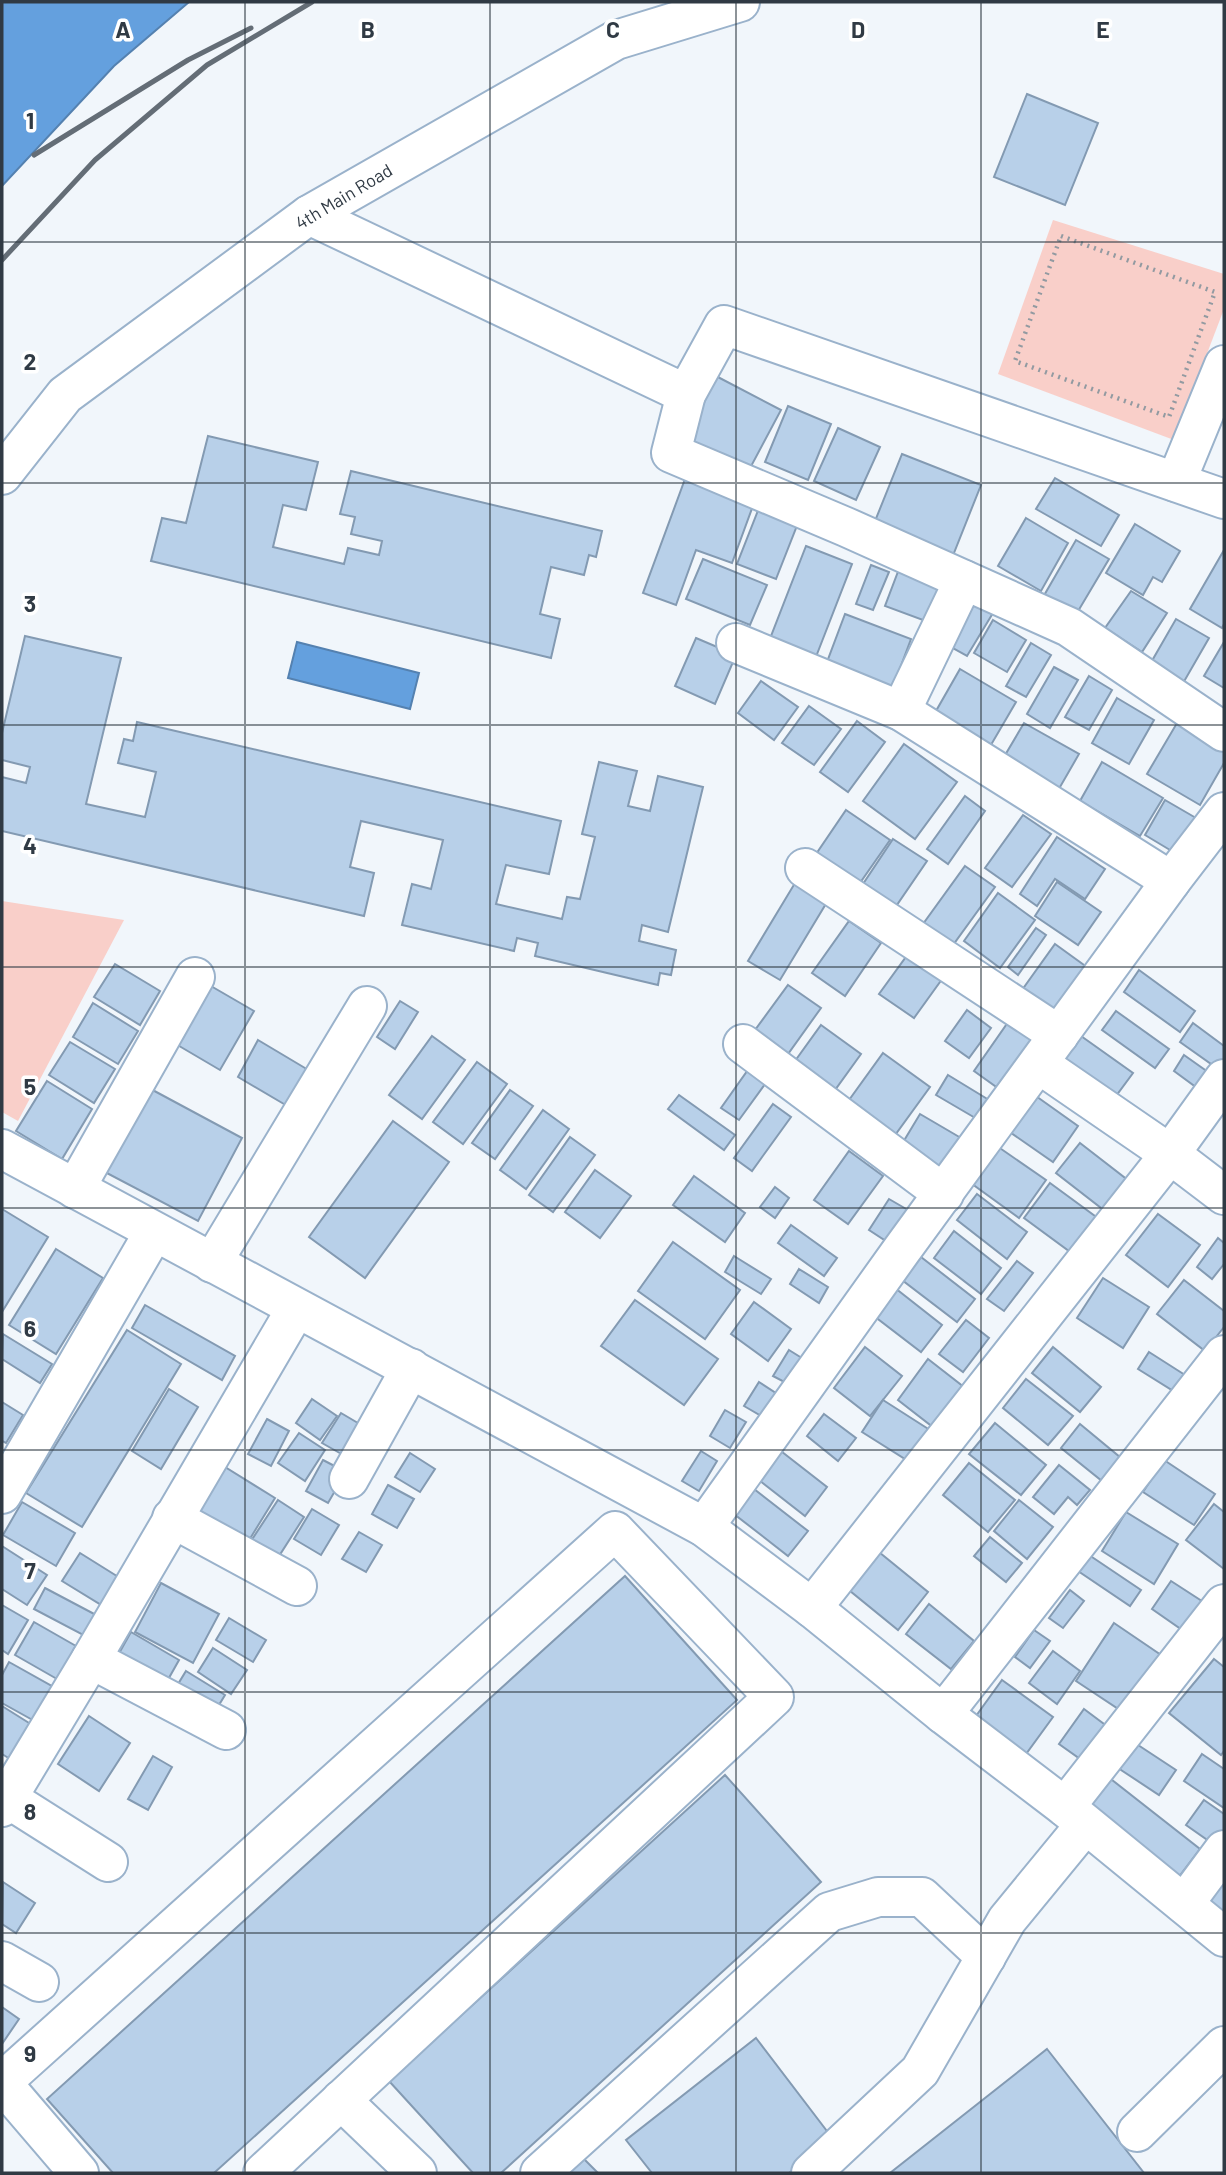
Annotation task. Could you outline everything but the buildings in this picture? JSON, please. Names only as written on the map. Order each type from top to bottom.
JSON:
[{"type":"street","name":"4th Main Road","points":[[2,475],[65,395],[309,215],[616,40],[740,2]]},
{"type":"street","points":[[309,215],[686,394]]},
{"type":"street","points":[[1224,499],[724,325],[686,394],[671,453],[846,527],[1069,627],[1224,732]]},
{"type":"street","points":[[1176,482],[1224,365]]},
{"type":"street","points":[[901,711],[964,580]]},
{"type":"street","points":[[736,643],[901,711],[1171,881]]},
{"type":"street","points":[[704,1527],[901,1251],[1224,812]]},
{"type":"street","points":[[805,868],[1049,1050],[1170,1154],[1224,1195]]},
{"type":"street","points":[[75,1189],[195,977]]},
{"type":"street","points":[[212,1263],[366,1006]]},
{"type":"street","points":[[743,1044],[944,1194]]},
{"type":"street","points":[[812,1608],[1170,1154],[1224,1079]]},
{"type":"street","points":[[2,1151],[704,1527],[812,1608],[1224,1937]]},
{"type":"street","points":[[2,1494],[154,1232]]},
{"type":"street","points":[[108,1862],[4,1802],[296,1309]]},
{"type":"street","points":[[943,1714],[1224,1355]]},
{"type":"street","points":[[349,1479],[411,1368]]},
{"type":"street","points":[[172,1518],[297,1586]]},
{"type":"street","points":[[79,2173],[2,2082],[615,1531],[774,1697],[264,2173]]},
{"type":"street","points":[[811,2173],[920,2071],[1007,1920],[1075,1816],[1224,1604]]},
{"type":"street","points":[[91,1659],[226,1730]]},
{"type":"street","points":[[1184,1904],[1224,1850]]},
{"type":"street","points":[[540,2173],[829,1912],[878,1897],[922,1898],[986,1957]]},
{"type":"street","points":[[2,1961],[39,1982]]},
{"type":"street","points":[[1137,2132],[1224,2046]]},
{"type":"street","points":[[341,2100],[417,2173]]},
{"type":"path","points":[[1061,236],[1214,292],[1169,417],[1015,361],[1061,236]]},
{"type":"shaded area","points":[[1053,220],[1224,274],[1224,309],[1174,440],[998,374]]},
{"type":"shaded area","points":[[2,901],[124,920],[18,1121],[2,1112]]},
{"type":"water","points":[[2,2],[189,2],[114,66],[2,186]]},
{"type":"water","points":[[297,642],[419,673],[410,709],[288,678]]},
{"type":"railway","points":[[2,260],[95,160],[207,65],[312,2]]},
{"type":"railway","points":[[34,155],[188,60],[251,28]]}]
